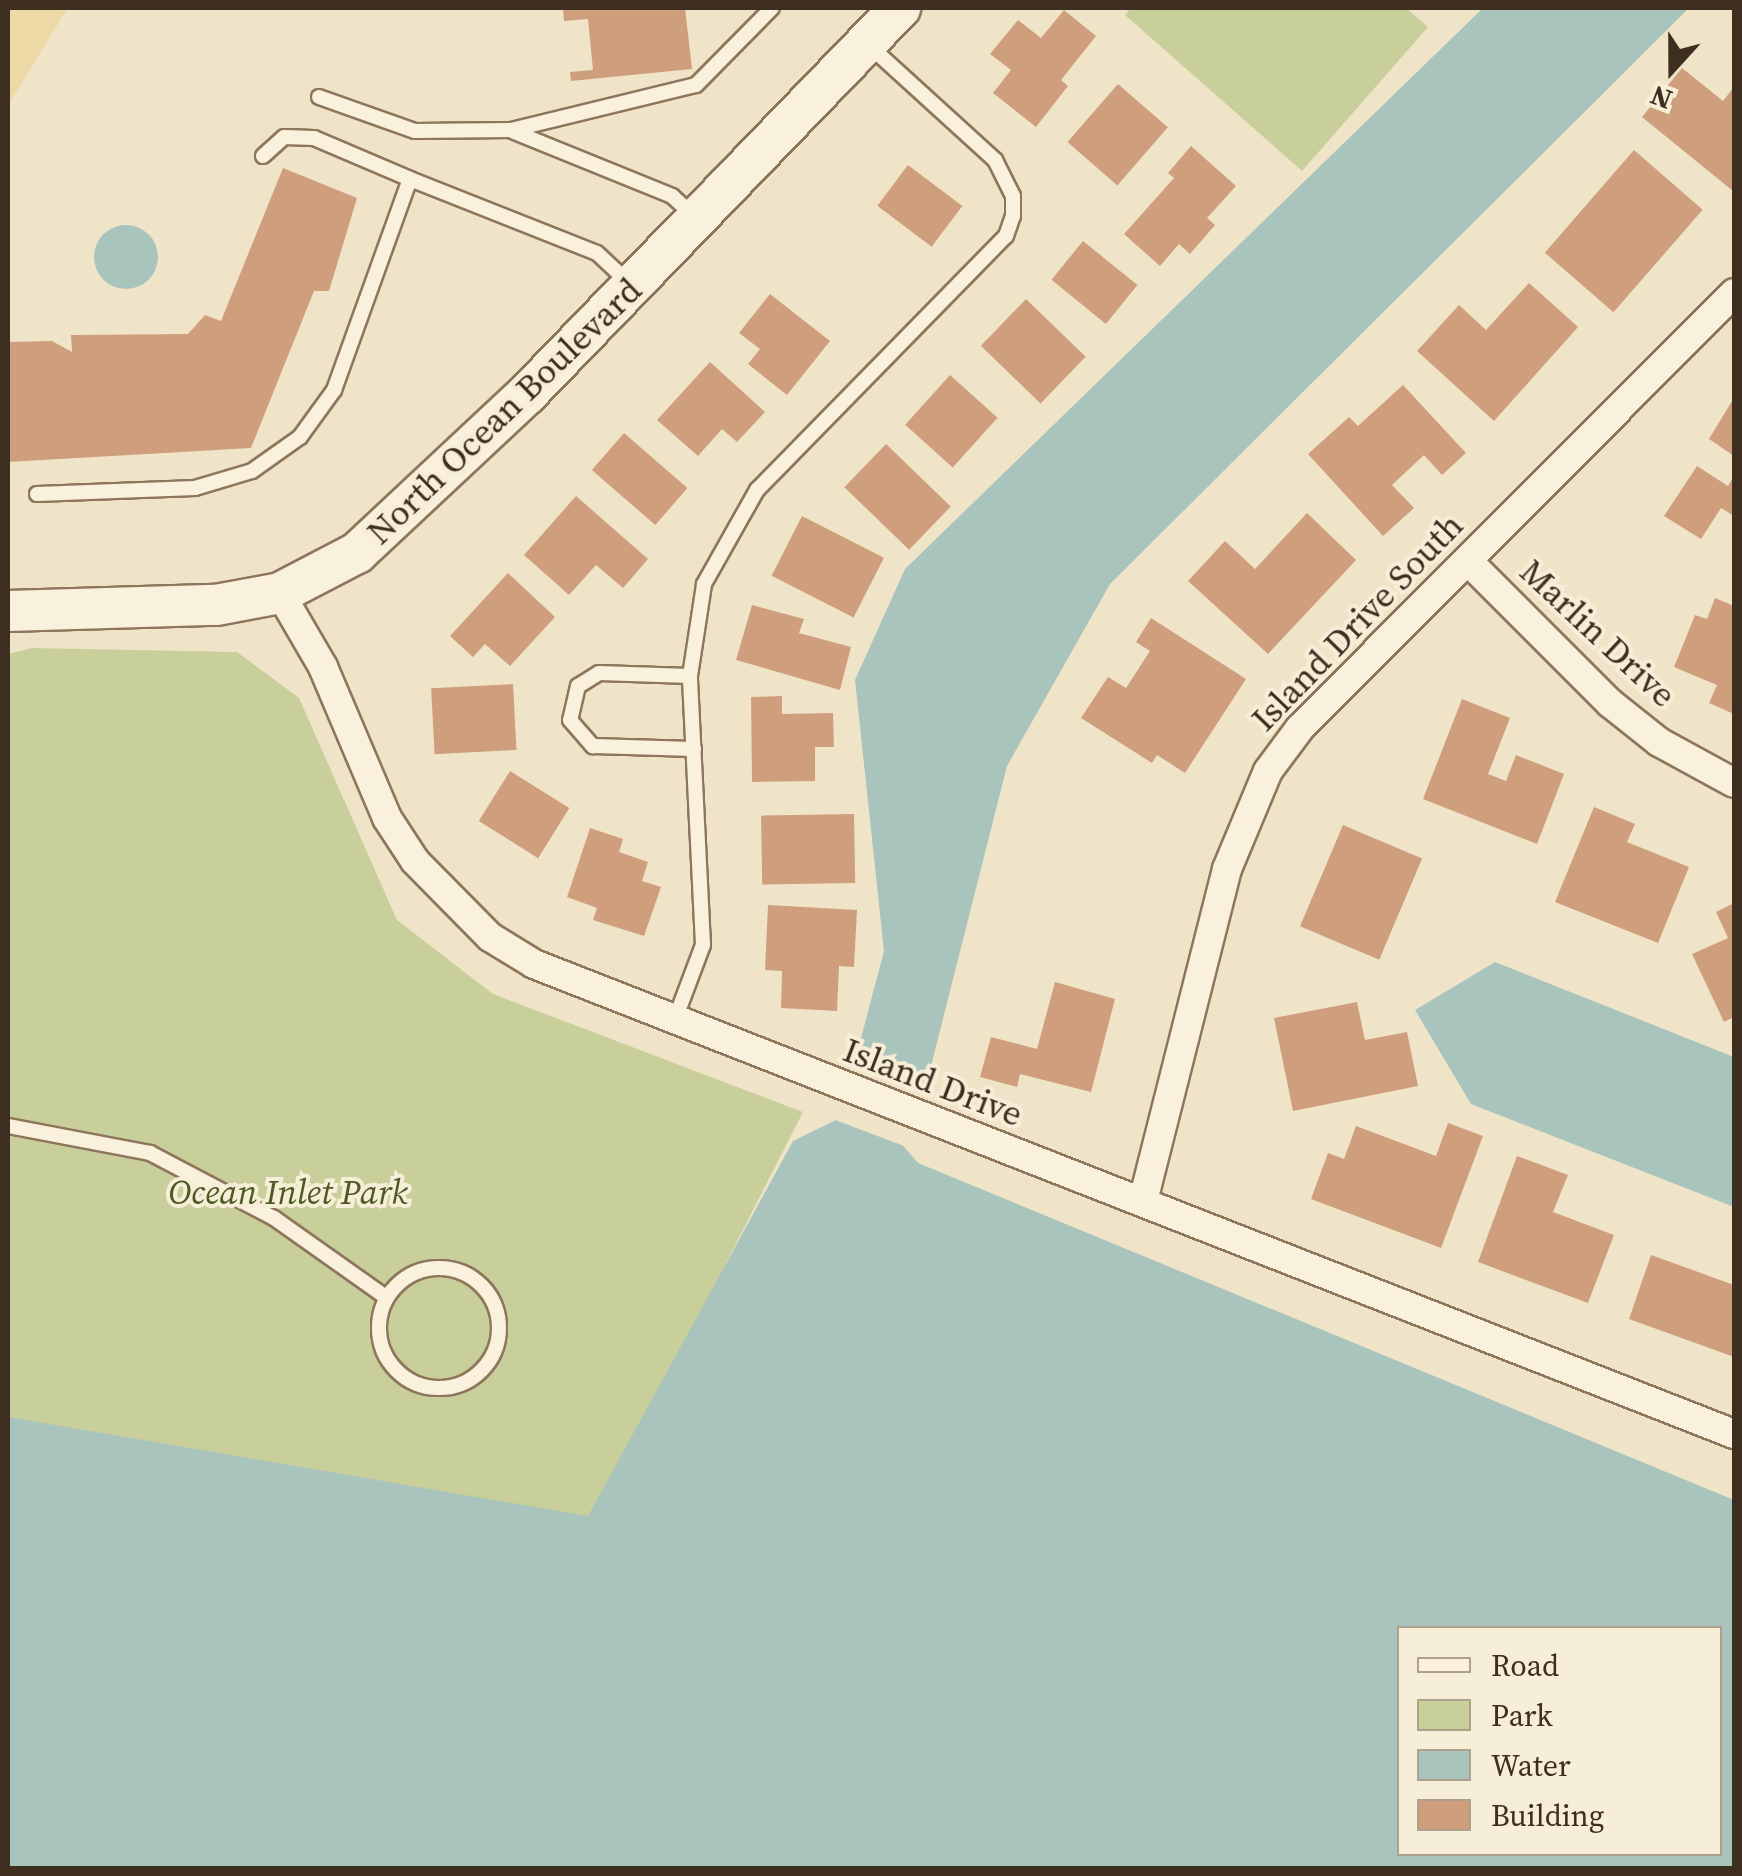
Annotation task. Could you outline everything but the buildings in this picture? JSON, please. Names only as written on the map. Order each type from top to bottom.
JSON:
[{"type":"main road","name":"North Ocean Boulevard","points":[[8,611],[170,612],[280,593],[357,554],[417,502],[698,220],[886,18]]},
{"type":"street","name":"Island Drive South","points":[[1144,1201],[1244,818],[1300,728],[1734,293]]},
{"type":"street","name":"Marlin Drive","points":[[1468,561],[1610,703],[1660,742],[1734,783]]},
{"type":"street","name":"Island Drive","points":[[280,593],[323,667],[387,818],[444,896],[534,964],[807,1075],[1144,1201],[1734,1434]]},
{"type":"lane","points":[[318,98],[415,131],[512,130],[696,85],[772,8]]},
{"type":"lane","points":[[674,1022],[703,944],[690,676],[704,584],[757,490],[1006,236],[1013,216],[1007,176],[886,18]]},
{"type":"lane","points":[[512,130],[672,196],[698,220]]},
{"type":"lane","points":[[262,156],[284,137],[314,138],[597,253],[632,286]]},
{"type":"lane","points":[[37,494],[196,488],[252,472],[300,438],[334,390],[410,180]]},
{"type":"lane","points":[[690,676],[599,674],[578,686],[569,708],[574,731],[593,746],[694,749]]},
{"type":"lane","points":[[8,1126],[150,1152],[274,1218],[387,1298]]},
{"type":"lane","points":[[428,1270],[476,1281],[496,1309],[491,1358],[450,1387],[416,1384],[382,1347],[387,1298],[412,1274],[428,1270]]},
{"type":"green space","points":[[1131,8],[1406,8],[1428,27],[1302,171],[1125,15]]},
{"type":"green space","name":"Ocean Inlet Park","points":[[32,648],[237,652],[299,698],[397,920],[493,994],[803,1112],[590,1530],[8,1500],[8,654]]},
{"type":"sand","points":[[8,8],[68,8],[8,105]]},
{"type":"water","points":[[1483,8],[1689,8],[1110,584],[1007,766],[929,1074],[899,1141],[918,1163],[1734,1500],[1734,1868],[8,1868],[8,1417],[588,1516],[793,1141],[840,1118],[884,951],[855,680],[905,569]]},
{"type":"water","points":[[126,225],[149,234],[158,257],[149,280],[126,289],[103,280],[94,257],[103,234]]},
{"type":"water","points":[[1495,962],[1734,1057],[1734,1207],[1471,1104],[1415,1010]]},
{"type":"pier","points":[[851,1057],[929,1087],[904,1140],[912,1149],[830,1118]]}]
